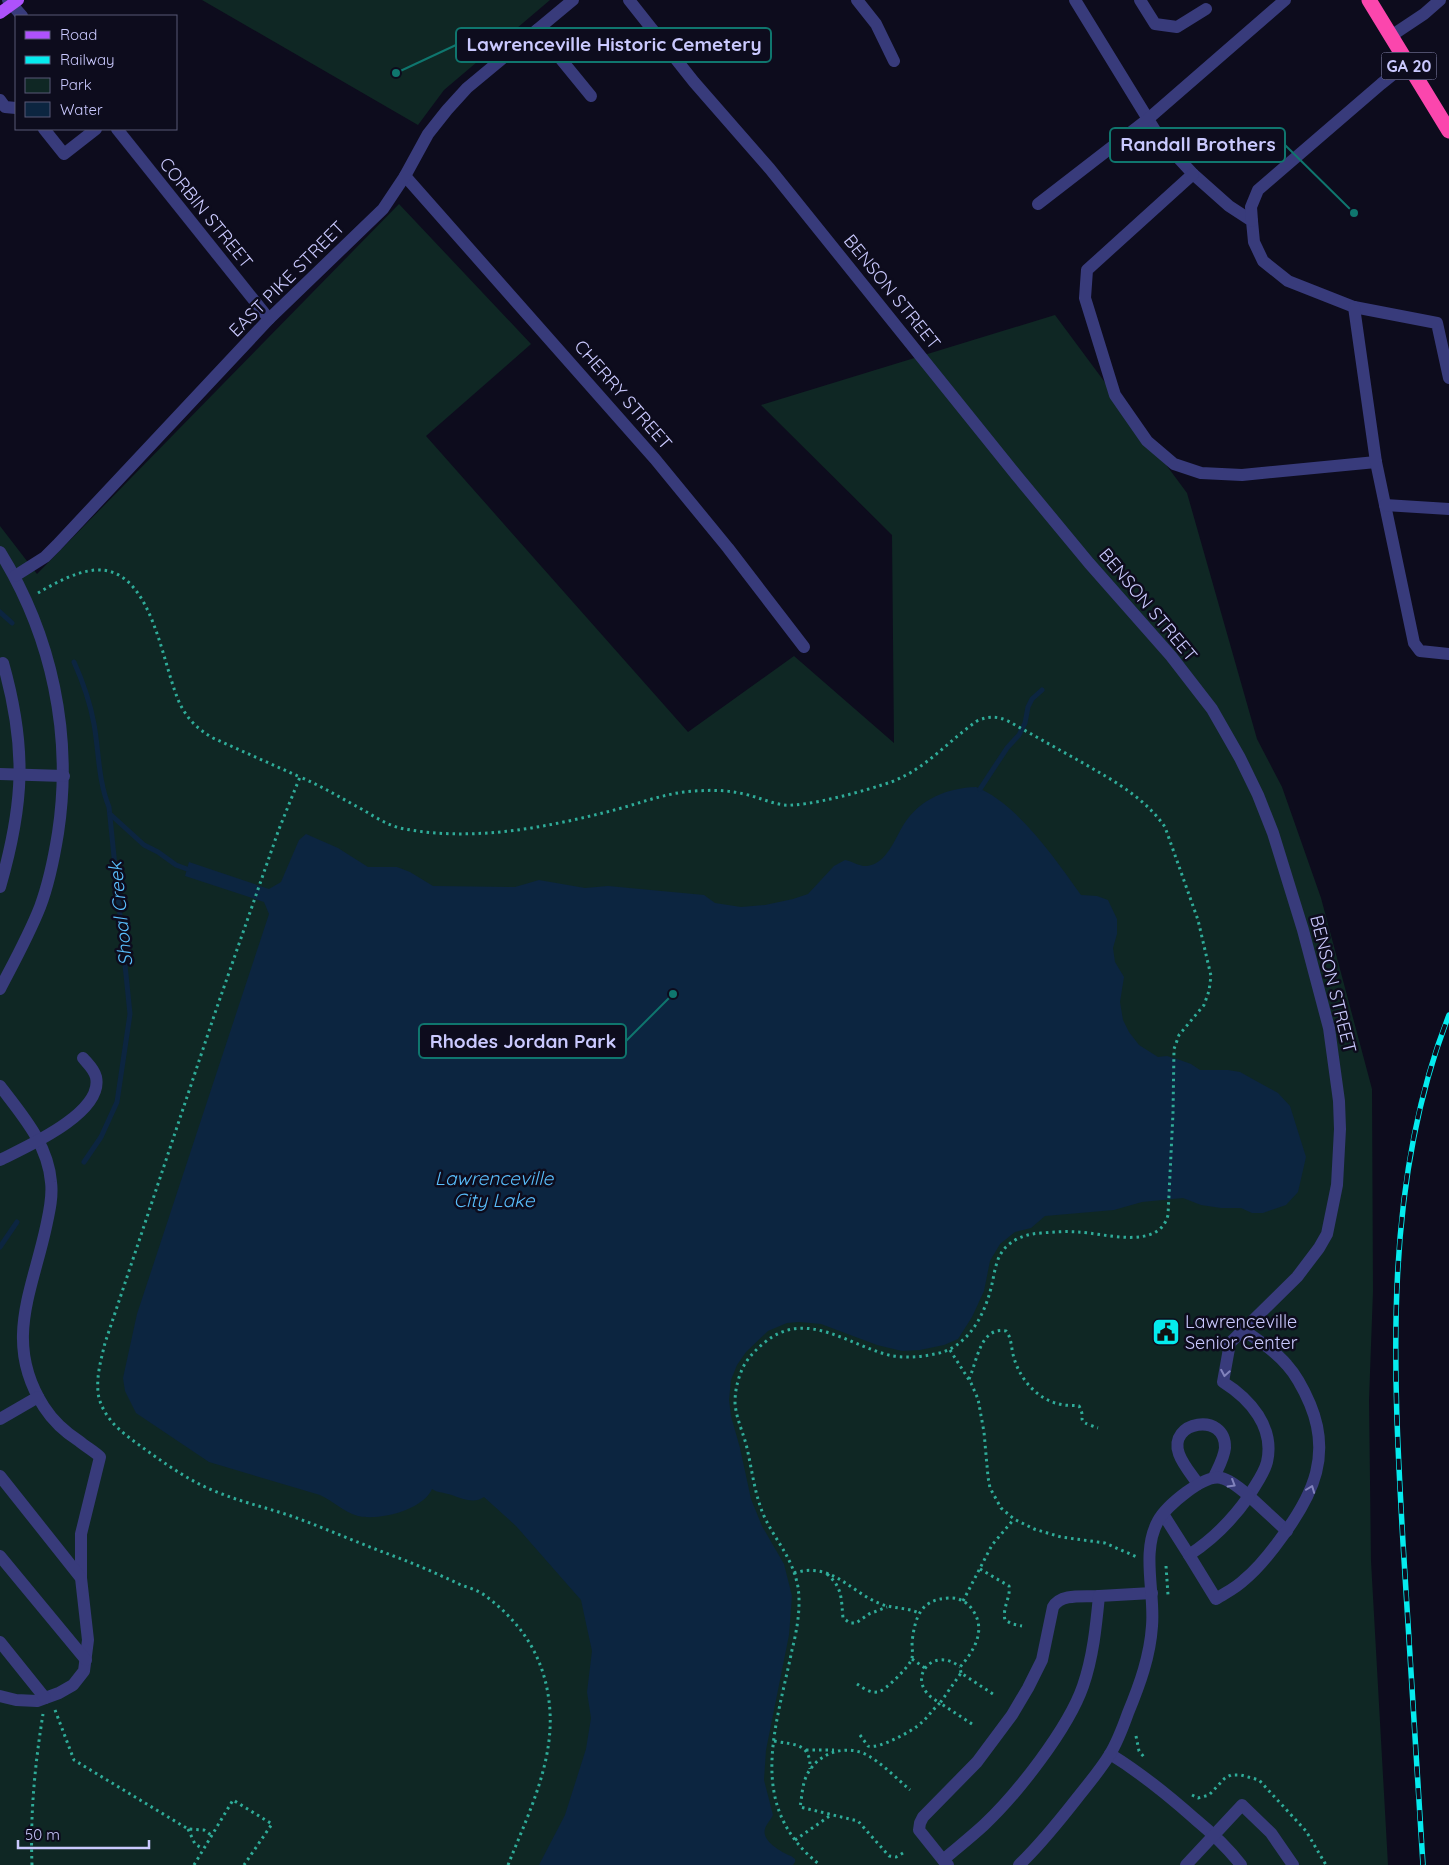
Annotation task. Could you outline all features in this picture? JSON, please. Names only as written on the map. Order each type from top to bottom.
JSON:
[{"type":"highway","name":"GA 20","points":[[1369,0],[1449,132]]},
{"type":"main road","points":[[0,13],[13,2]]},
{"type":"street","name":"EAST PIKE STREET","points":[[15,576],[57,546],[269,319],[383,209],[405,176],[428,134],[467,88],[573,0]]},
{"type":"street","name":"BENSON STREET","points":[[629,0],[694,82],[770,169],[1077,548],[1171,656],[1212,709],[1240,758],[1258,795],[1273,833],[1318,984],[1331,1046],[1340,1129],[1337,1186],[1326,1234],[1308,1264],[1230,1343],[1223,1382],[1249,1402],[1261,1419],[1267,1434],[1267,1462],[1249,1496]]},
{"type":"street","points":[[857,0],[876,24],[894,61]]},
{"type":"street","points":[[1075,0],[1159,137],[1193,174],[1229,206],[1252,221]]},
{"type":"street","points":[[1140,0],[1155,24],[1177,27],[1206,9]]},
{"type":"street","points":[[1038,204],[1148,119],[1285,0]]},
{"type":"street","points":[[1391,36],[1424,14],[1440,0]]},
{"type":"street","points":[[13,2],[21,15]]},
{"type":"street","points":[[537,30],[592,96]]},
{"type":"street","points":[[1407,63],[1258,190],[1251,207],[1254,242],[1263,261],[1273,271],[1288,281],[1354,307],[1437,323],[1449,378]]},
{"type":"street","points":[[0,100],[5,107],[15,108]]},
{"type":"street","points":[[45,130],[64,154],[95,130]]},
{"type":"street","name":"CORBIN STREET","points":[[118,130],[269,319]]},
{"type":"street","points":[[1193,174],[1086,270],[1085,298],[1115,395],[1147,441],[1174,464],[1201,473],[1242,475],[1376,462]]},
{"type":"street","name":"CHERRY STREET","points":[[405,176],[655,459],[728,548],[804,647]]},
{"type":"street","points":[[1354,307],[1376,462],[1414,643],[1420,651],[1449,654]]},
{"type":"street","points":[[1385,505],[1449,509]]},
{"type":"street","points":[[0,552],[26,598],[46,653],[58,704],[64,776],[62,806],[54,859],[40,906],[24,942],[2,981]]},
{"type":"street","points":[[0,664],[3,663],[15,707],[21,774],[16,824],[0,887]]},
{"type":"street","points":[[0,774],[64,776]]},
{"type":"street","points":[[0,1160],[60,1129],[88,1102],[94,1094],[97,1082],[96,1074],[83,1058]]},
{"type":"street","points":[[0,1086],[39,1141],[52,1182],[51,1201],[44,1238],[25,1305],[22,1337],[26,1361],[38,1397],[51,1417],[59,1426],[94,1451],[100,1458],[81,1534],[81,1578],[88,1640],[84,1671],[73,1685],[59,1693],[48,1705]]},
{"type":"street","points":[[1163,1514],[1216,1599],[1244,1581],[1268,1557],[1306,1501],[1320,1458],[1319,1431],[1304,1390],[1287,1365],[1269,1348],[1242,1329]]},
{"type":"street","points":[[0,1419],[38,1397]]},
{"type":"street","points":[[1198,1484],[1179,1454],[1178,1447],[1183,1432],[1195,1424],[1210,1425],[1216,1429],[1224,1441],[1225,1449],[1214,1477]]},
{"type":"street","points":[[0,1476],[81,1578]]},
{"type":"street","points":[[1019,1865],[1057,1824],[1110,1754],[1132,1704],[1150,1650],[1153,1623],[1150,1560],[1153,1532],[1163,1514],[1198,1484],[1214,1477],[1222,1478],[1241,1489],[1287,1531]]},
{"type":"street","points":[[1189,1555],[1223,1527],[1241,1509],[1249,1496]]},
{"type":"street","points":[[0,1556],[86,1660]]},
{"type":"street","points":[[1099,1596],[1095,1636],[1082,1688],[1060,1730],[1044,1754],[1006,1802],[946,1862],[919,1830],[920,1823],[923,1817],[977,1762],[1012,1715],[1042,1660],[1053,1607],[1056,1601],[1062,1598],[1099,1596],[1152,1594]]},
{"type":"street","points":[[0,1642],[48,1705]]},
{"type":"street","points":[[0,1696],[37,1701],[48,1705]]},
{"type":"street","points":[[1110,1754],[1162,1790],[1213,1835],[1241,1865]]},
{"type":"street","points":[[1186,1865],[1242,1805],[1271,1833],[1293,1865]]},
{"type":"path","points":[[38,592],[59,582],[96,570],[112,572],[123,577],[137,592],[148,612],[164,652],[178,699],[191,722],[201,732],[315,783],[386,822],[403,829],[447,834],[480,834],[521,829],[571,819],[666,795],[688,792],[720,790],[745,794],[785,805],[801,804],[878,786],[907,775],[927,763],[971,725],[984,718],[994,716],[1008,721],[1125,788],[1148,805],[1165,826],[1196,912],[1210,967],[1211,983],[1204,1005],[1180,1035],[1174,1049],[1173,1113],[1168,1215],[1166,1222],[1158,1231],[1145,1236],[1124,1237],[1068,1231],[1018,1238],[1005,1248],[999,1257],[989,1295],[972,1330],[963,1342],[950,1350],[925,1356],[901,1357],[878,1352],[830,1332],[803,1329],[776,1334],[765,1341],[749,1358],[741,1371],[735,1393],[739,1423],[745,1440],[760,1504],[766,1520],[784,1548],[794,1573],[799,1597],[796,1630],[774,1741],[771,1772],[773,1790],[782,1819],[795,1840],[820,1865]]},
{"type":"path","points":[[300,777],[279,828],[216,1010],[106,1343],[98,1377],[99,1396],[104,1409],[117,1428],[182,1475],[221,1494],[290,1516],[422,1566],[485,1595],[516,1623],[529,1641],[540,1665],[548,1700],[550,1738],[544,1767],[531,1807],[508,1865]]},
{"type":"path","points":[[969,1379],[983,1341],[995,1332],[1004,1330],[1009,1334],[1016,1364],[1029,1385],[1043,1398],[1050,1401],[1067,1406],[1079,1406],[1083,1423],[1098,1428]]},
{"type":"path","points":[[950,1350],[969,1379],[978,1399],[983,1420],[990,1488],[1000,1508],[1014,1519],[1034,1529],[1062,1537],[1104,1543],[1140,1558]]},
{"type":"path","points":[[963,1601],[992,1545],[1014,1519]]},
{"type":"path","points":[[1165,1562],[1168,1599]]},
{"type":"path","points":[[980,1569],[1008,1586],[1009,1591],[1004,1612],[1005,1620],[1022,1626]]},
{"type":"path","points":[[794,1573],[804,1570],[842,1579],[879,1603],[904,1607],[919,1613]]},
{"type":"path","points":[[826,1574],[836,1584],[843,1601],[843,1618],[850,1623],[856,1623],[874,1611],[890,1606]]},
{"type":"path","points":[[857,1684],[873,1692],[882,1692],[908,1665],[912,1659],[912,1644],[919,1613],[934,1600],[952,1598],[963,1601],[975,1613],[978,1632],[974,1649],[960,1667]]},
{"type":"path","points":[[912,1659],[925,1668]]},
{"type":"path","points":[[972,1724],[928,1695],[923,1687],[922,1678],[925,1668],[931,1662],[942,1659],[950,1660],[960,1667],[961,1672],[993,1694]]},
{"type":"path","points":[[860,1735],[868,1746],[876,1747],[914,1728],[940,1703],[961,1672]]},
{"type":"path","points":[[48,1705],[74,1760],[188,1830],[204,1830],[211,1834]]},
{"type":"path","points":[[32,1865],[32,1805],[35,1763],[48,1705]]},
{"type":"path","points":[[1137,1733],[1136,1740],[1139,1751],[1150,1762]]},
{"type":"path","points":[[774,1741],[801,1746],[806,1750],[809,1757],[810,1769],[803,1787],[800,1807],[858,1821],[889,1856],[896,1857],[903,1853]]},
{"type":"path","points":[[863,1754],[868,1746]]},
{"type":"path","points":[[806,1750],[845,1750],[863,1754],[871,1758],[910,1790]]},
{"type":"path","points":[[810,1769],[822,1758],[838,1750]]},
{"type":"path","points":[[1186,1790],[1201,1799],[1209,1796],[1225,1778],[1231,1775],[1241,1775],[1259,1780],[1306,1831],[1326,1865]]},
{"type":"path","points":[[194,1865],[233,1800],[272,1824],[244,1865]]},
{"type":"path","points":[[795,1840],[831,1814]]},
{"type":"path","points":[[188,1830],[195,1844],[203,1849]]},
{"type":"green space","points":[[202,0],[550,0],[444,90],[418,125]]},
{"type":"green space","points":[[399,204],[531,344],[426,436],[688,732],[794,656],[894,743],[892,535],[761,405],[1055,315],[1187,493],[1257,739],[1282,787],[1321,898],[1372,1089],[1373,1291],[1369,1400],[1371,1561],[1388,1865],[0,1865],[0,526],[37,574]]},
{"type":"water","name":"Lawrenceville City Lake","points":[[976,787],[991,795],[1021,819],[1048,850],[1081,895],[1097,896],[1108,900],[1117,919],[1117,934],[1113,948],[1115,962],[1124,977],[1120,1002],[1123,1020],[1139,1045],[1158,1057],[1167,1056],[1180,1060],[1200,1070],[1240,1072],[1278,1093],[1290,1106],[1306,1157],[1298,1192],[1286,1205],[1263,1213],[1252,1213],[1241,1208],[1201,1205],[1183,1198],[1142,1202],[1114,1210],[1045,1216],[1031,1228],[1015,1232],[1000,1244],[990,1261],[984,1291],[972,1317],[958,1339],[944,1345],[920,1350],[902,1351],[877,1345],[821,1324],[799,1322],[787,1323],[768,1331],[746,1352],[737,1365],[731,1380],[729,1400],[731,1416],[751,1499],[762,1526],[784,1564],[792,1596],[789,1635],[766,1750],[764,1780],[773,1815],[766,1825],[766,1838],[774,1846],[795,1859],[795,1862],[793,1865],[539,1865],[565,1815],[586,1749],[591,1718],[587,1692],[592,1651],[581,1600],[516,1526],[484,1497],[466,1500],[432,1489],[420,1503],[410,1508],[377,1517],[358,1516],[320,1495],[209,1462],[136,1413],[125,1391],[123,1378],[137,1314],[269,914],[264,902],[185,876],[189,862],[269,889],[281,882],[299,840],[306,834],[338,848],[368,867],[397,867],[410,872],[433,886],[515,887],[539,880],[585,888],[608,886],[704,895],[715,903],[741,907],[765,905],[808,894],[834,866],[845,860],[865,866],[880,861],[890,850],[910,815],[918,808],[935,796],[955,790]]},
{"type":"waterway","name":"Shoal Creek","points":[[0,612],[12,623]]},
{"type":"waterway","name":"Shoal Creek","points":[[74,662],[83,685],[94,724],[101,776],[109,807],[130,1014],[117,1102],[101,1137],[84,1162]]},
{"type":"waterway","points":[[980,789],[1007,748],[1019,735],[1025,723],[1028,707],[1032,699],[1042,690]]},
{"type":"waterway","points":[[110,814],[144,845],[176,865],[187,869]]},
{"type":"waterway","name":"Shoal Creek","points":[[0,1247],[17,1222]]},
{"type":"railway","points":[[1423,1865],[1399,1477],[1396,1343],[1398,1276],[1403,1209],[1413,1143],[1428,1078],[1449,1015]]},
{"type":"place","name":"Lawrenceville Historic Cemetery","points":[[396,73]]},
{"type":"place","name":"Randall Brothers","points":[[1354,213]]},
{"type":"place","name":"Rhodes Jordan Park","points":[[673,994]]},
{"type":"place","name":"Lawrenceville Senior Center","points":[[1166,1332]]}]
